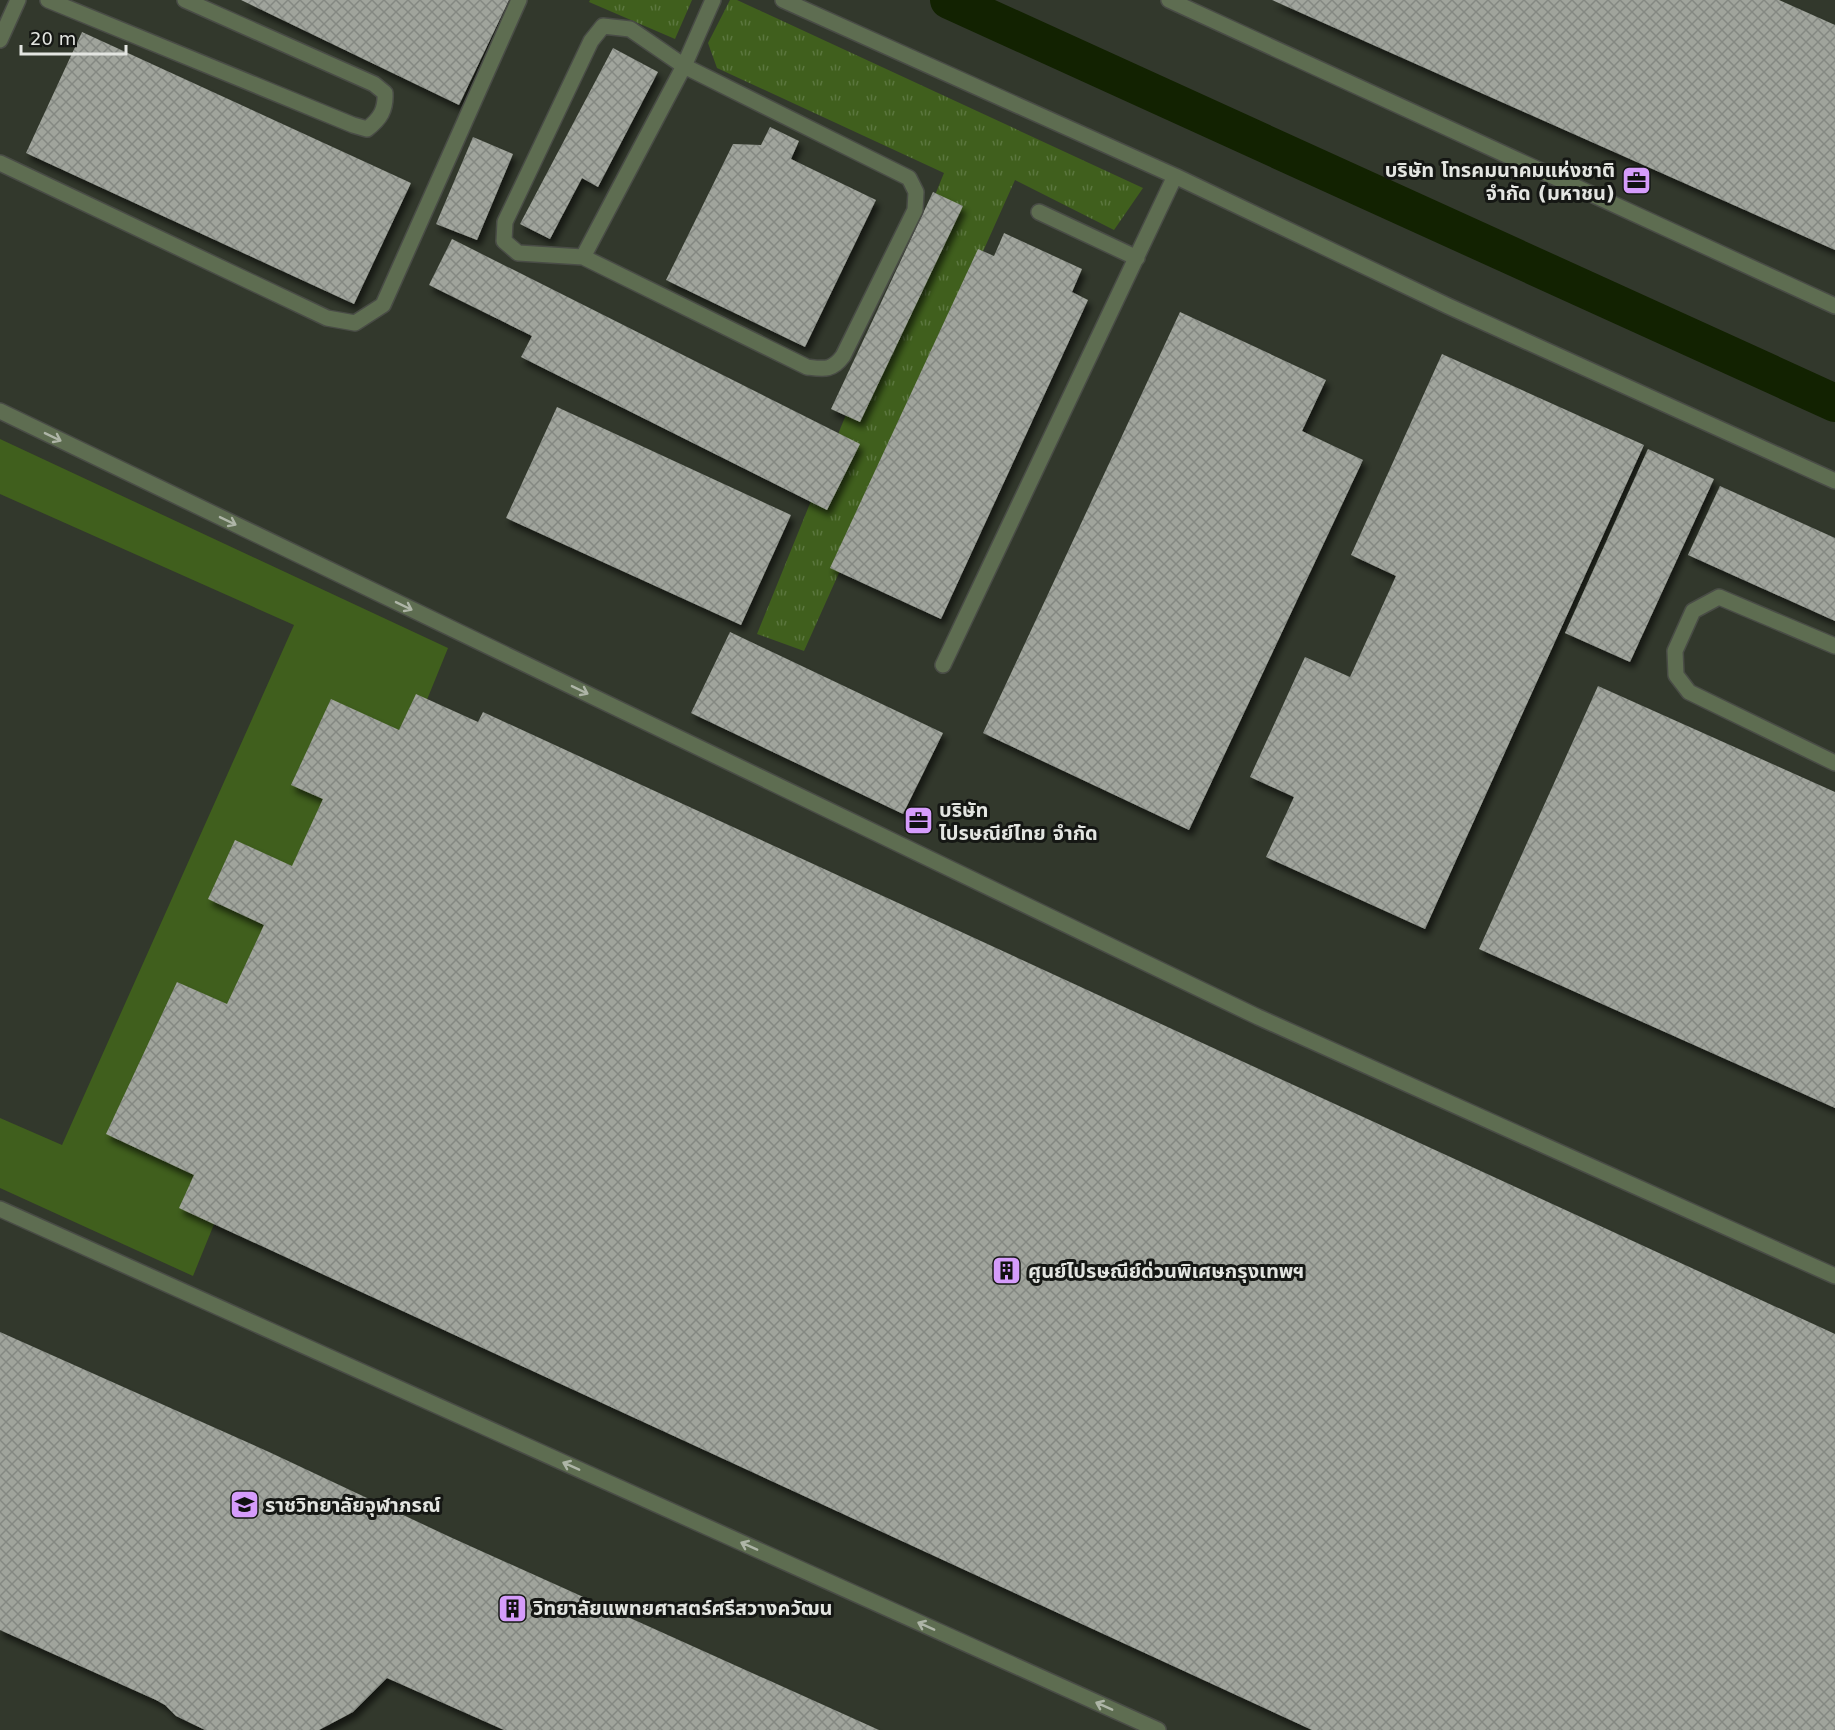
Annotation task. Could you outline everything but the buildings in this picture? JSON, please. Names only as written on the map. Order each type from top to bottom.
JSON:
[{"type":"street","points":[[0,40],[18,0]]},
{"type":"street","points":[[48,0],[353,125],[367,129],[378,120],[386,106],[386,93],[374,84],[185,0]]},
{"type":"street","points":[[0,163],[327,318],[355,323],[383,305],[519,0]]},
{"type":"street","points":[[583,257],[684,66],[713,0]]},
{"type":"street","points":[[783,0],[1175,176],[1448,306],[1835,481]]},
{"type":"street","points":[[1169,0],[1835,306]]},
{"type":"street","points":[[603,26],[630,29],[684,66],[909,178],[916,192],[915,210],[843,356],[836,365],[823,369],[807,367],[583,257],[518,253],[504,242],[505,222],[591,40],[603,26]]},
{"type":"street","points":[[943,665],[1175,176]]},
{"type":"street","points":[[1039,212],[1137,258]]},
{"type":"street","points":[[0,411],[1258,1017],[1835,1276]]},
{"type":"street","points":[[1835,646],[1719,597],[1693,611],[1675,651],[1676,675],[1689,692],[1835,763]]},
{"type":"street","points":[[0,1209],[1158,1730]]},
{"type":"shaded area","name":"บริษัท ไปรษณีย์ไทย จำกัด","points":[[0,0],[1835,0],[1835,1730],[0,1730]]},
{"type":"green space","points":[[590,0],[692,0],[675,39],[589,2]]},
{"type":"green space","points":[[730,0],[737,0],[1143,188],[1114,230],[1015,180],[804,651],[757,634],[944,173],[717,68],[708,43]]},
{"type":"green space","points":[[0,439],[448,648],[193,1276],[0,1188],[0,1118],[62,1145],[294,625],[0,494]]},
{"type":"waterway","points":[[949,0],[1835,403]]},
{"type":"place","name":"บริษัท โทรคมนาคมแห่งชาติ จำกัด (มหาชน)","points":[[1636,181]]},
{"type":"place","name":"บริษัท ไปรษณีย์ไทย จำกัด","points":[[918,821]]},
{"type":"place","name":"ศูนย์ไปรษณีย์ด่วนพิเศษกรุงเทพฯ","points":[[1007,1271]]},
{"type":"place","name":"ราชวิทยาลัยจุฬาภรณ์","points":[[244,1505]]},
{"type":"place","name":"วิทยาลัยแพทยศาสตร์ศรีสวางควัฒน","points":[[512,1608]]}]
